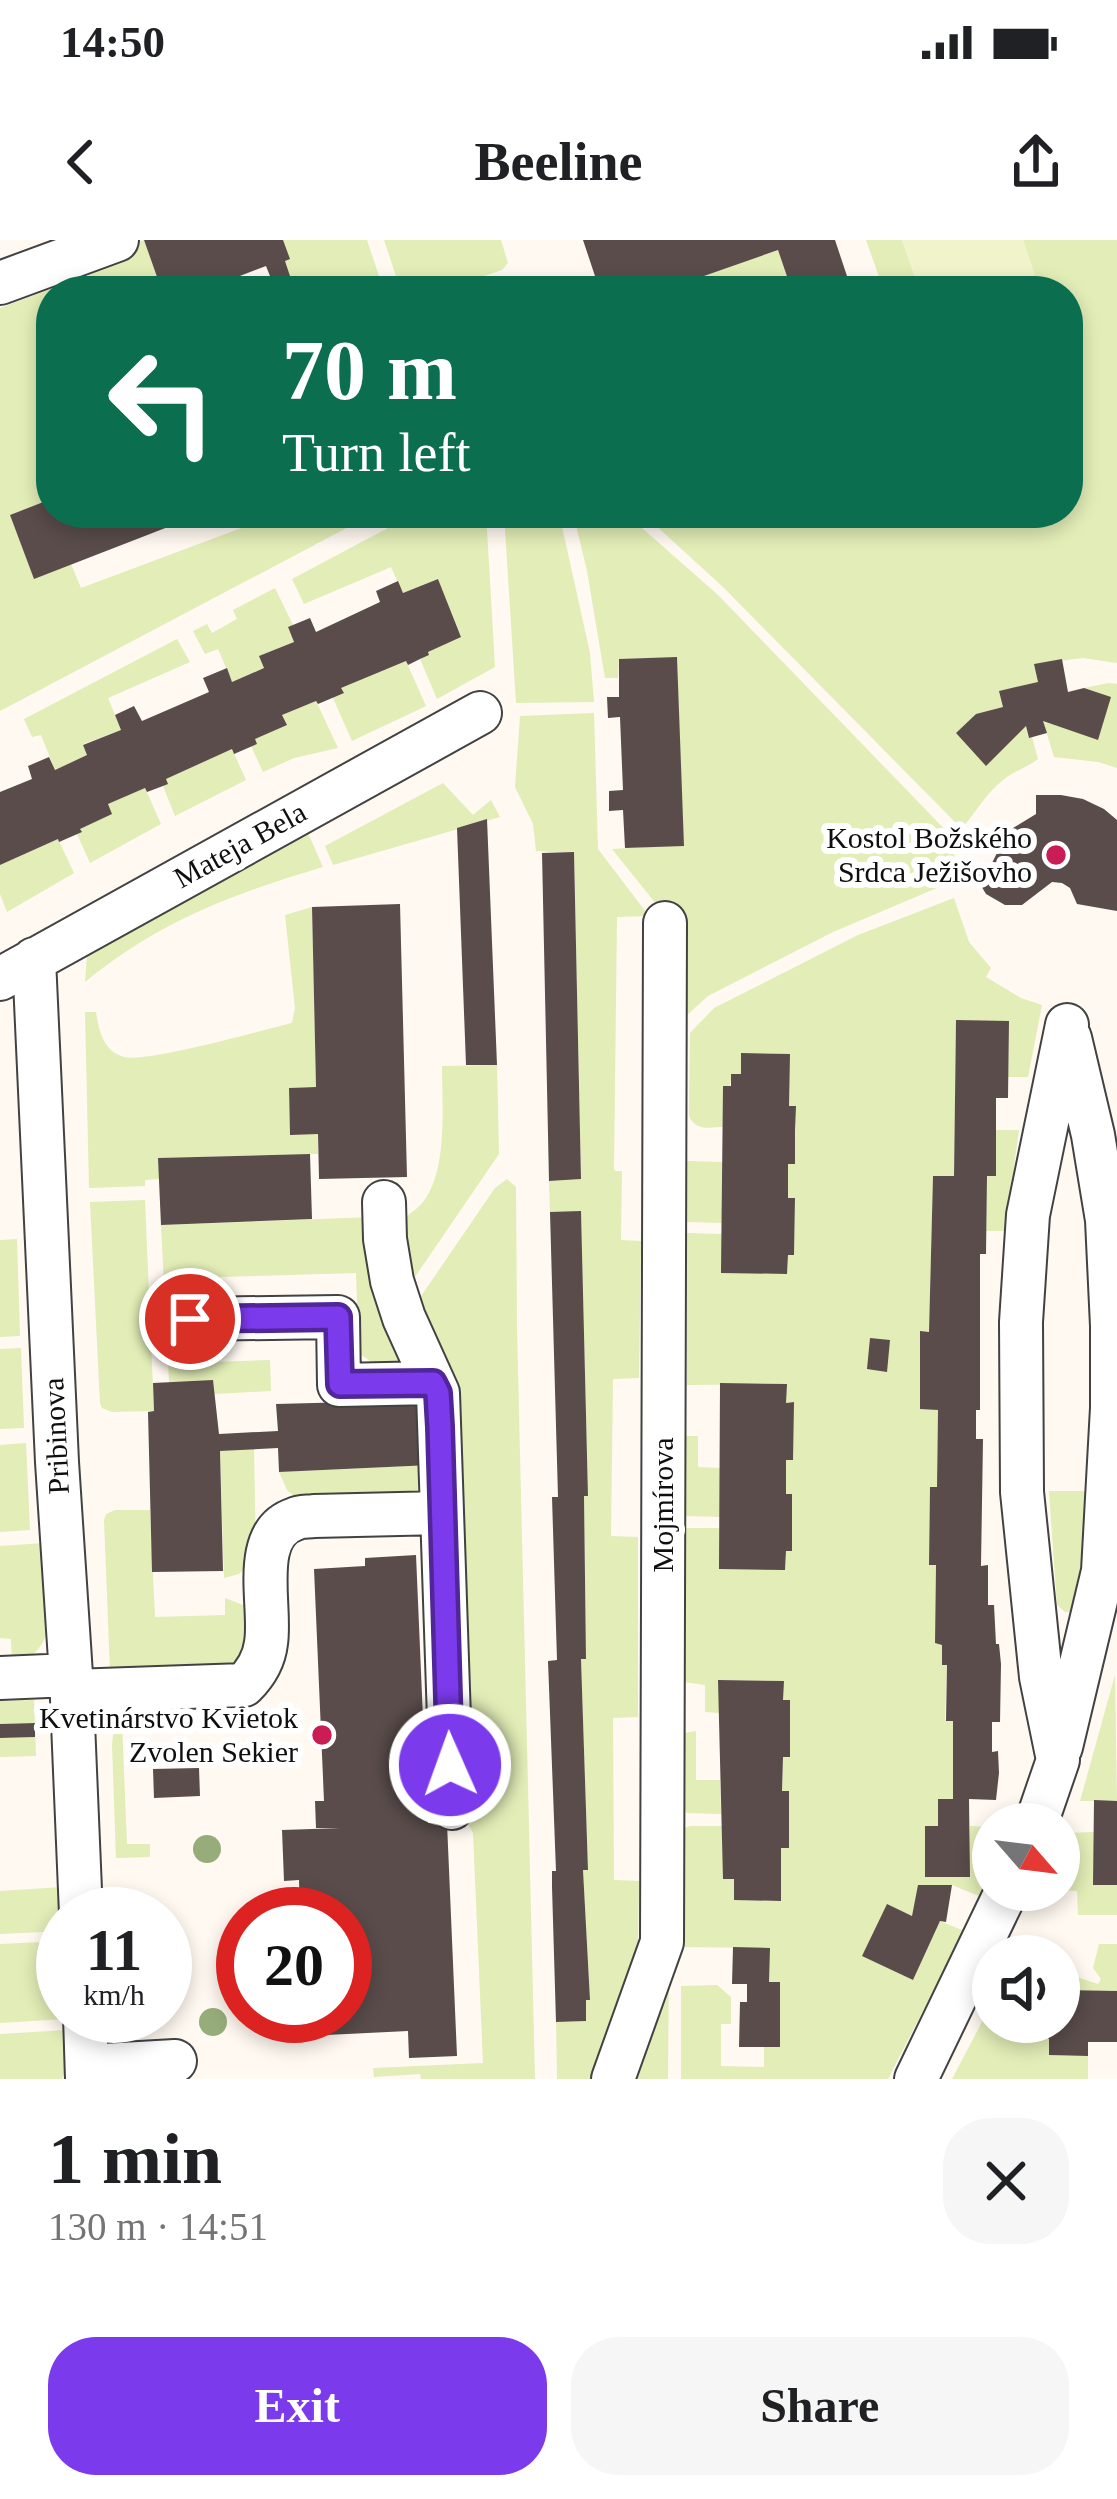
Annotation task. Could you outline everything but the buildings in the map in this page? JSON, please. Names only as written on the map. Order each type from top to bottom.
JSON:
[{"type":"street","points":[[0,283],[117,240]]},
{"type":"street","name":"Mateja Bela","points":[[17,969],[480,713]]},
{"type":"street","name":"Mojmírova","points":[[613,2079],[662,1942],[665,923]]},
{"type":"street","name":"Pribinova","points":[[17,969],[57,1462],[80,1887]]},
{"type":"street","points":[[1043,1803],[1058,1760],[1103,1571],[1112,1408],[1107,1220],[1067,1025],[1028,1215],[1021,1322],[1024,1514],[1042,1677],[1058,1760]]},
{"type":"street","points":[[384,1202],[392,1281],[438,1393],[452,1808]]},
{"type":"street","points":[[190,1319],[338,1317],[340,1384],[433,1383]]},
{"type":"street","points":[[0,1678],[244,1685],[255,1674],[267,1642],[266,1560],[269,1542],[279,1529],[293,1519],[314,1516],[442,1513]]},
{"type":"street","points":[[916,2079],[997,1911]]},
{"type":"street","points":[[86,2043],[87,2073],[175,2061]]},
{"type":"green space","points":[[144,240],[157,276],[86,276],[94,273],[90,261]]},
{"type":"green space","points":[[283,240],[367,240],[379,276],[290,276]]},
{"type":"green space","points":[[384,240],[501,240],[508,263],[485,276],[396,276]]},
{"type":"green space","points":[[866,240],[902,240],[915,276],[879,276]]},
{"type":"green space","points":[[902,240],[1023,240],[1035,276],[915,276]]},
{"type":"green space","points":[[1023,240],[1117,240],[1117,663],[1083,658],[1035,664],[1038,682],[1003,707],[976,714],[956,733],[986,765],[1026,726],[1038,759],[997,785],[963,827],[658,528],[1083,528],[1083,276],[1035,276]]},
{"type":"green space","points":[[778,250],[787,276],[702,276]]},
{"type":"green space","points":[[36,295],[36,505],[10,515],[34,578],[71,564],[81,588],[241,528],[347,528],[0,711],[0,308]]},
{"type":"green space","points":[[388,528],[487,528],[495,667],[437,699],[420,659],[461,636],[438,579],[403,593],[391,567],[304,604],[292,579]]},
{"type":"green space","points":[[505,528],[562,528],[590,653],[594,702],[516,703]]},
{"type":"green space","points":[[577,528],[642,528],[718,595],[956,841],[951,882],[833,932],[708,996],[676,1025],[665,915],[612,849],[683,845],[677,658],[619,659],[618,678],[605,678]]},
{"type":"green space","points":[[275,588],[293,625],[288,628],[294,642],[260,657],[264,668],[232,682],[218,649],[205,654],[193,631],[207,624],[212,633],[237,619],[233,610]]},
{"type":"green space","points":[[177,639],[190,662],[108,698],[121,730],[83,744],[87,755],[55,770],[41,735],[32,737],[24,719]]},
{"type":"green space","points":[[406,661],[426,706],[352,741],[333,698],[341,688]]},
{"type":"green space","points":[[1117,684],[1117,768],[1054,757],[1043,721],[1097,739],[1084,688]]},
{"type":"green space","points":[[316,701],[338,748],[294,758],[263,772],[251,746],[255,739],[286,725],[282,715]]},
{"type":"green space","points":[[594,713],[598,849],[649,916],[617,917],[614,1168],[622,1171],[621,1240],[641,1241],[639,1378],[613,1379],[611,1536],[638,1537],[638,1717],[613,1718],[614,1880],[639,1881],[638,1945],[592,2079],[557,2079],[556,2022],[586,2021],[586,2000],[590,1999],[583,1870],[588,1869],[581,1659],[586,1658],[584,1496],[588,1495],[581,1212],[550,1212],[549,1181],[581,1179],[574,853],[536,851],[533,824],[515,787],[520,716]]},
{"type":"green space","points":[[232,749],[246,780],[175,816],[163,786],[166,779]]},
{"type":"green space","points":[[443,783],[473,815],[491,800],[500,817],[333,865],[325,846]]},
{"type":"green space","points":[[145,788],[161,824],[90,863],[77,834],[80,829],[111,814],[108,804]]},
{"type":"green space","points":[[307,831],[323,867],[258,888],[169,926],[85,982],[87,957]]},
{"type":"green space","points":[[58,839],[74,873],[7,912],[0,894],[0,865]]},
{"type":"green space","points":[[954,898],[969,942],[991,968],[986,977],[1042,1005],[1028,1077],[1008,1077],[1009,1021],[956,1021],[954,1176],[933,1176],[929,1332],[920,1332],[920,1408],[938,1410],[929,1564],[936,1565],[935,1642],[942,1645],[942,1664],[947,1665],[945,1720],[953,1721],[953,1799],[938,1799],[938,1826],[925,1827],[925,1876],[969,1877],[972,1826],[972,1893],[952,1885],[919,1885],[912,1916],[887,1905],[863,1956],[913,1980],[940,1921],[964,1931],[888,2079],[681,2079],[681,1986],[717,1985],[731,1997],[731,2024],[721,2024],[721,2066],[764,2067],[764,2047],[780,2047],[780,1983],[769,1982],[769,1948],[681,1947],[681,1836],[690,1826],[722,1826],[724,1879],[734,1879],[735,1900],[781,1901],[781,1848],[789,1848],[789,1792],[782,1791],[783,1757],[790,1757],[790,1701],[783,1700],[783,1681],[719,1680],[719,1713],[705,1712],[705,1685],[682,1678],[684,1528],[719,1528],[720,1569],[785,1570],[786,1551],[792,1550],[792,1495],[786,1494],[786,1460],[793,1402],[786,1403],[786,1384],[687,1385],[687,1233],[722,1234],[722,1273],[787,1274],[788,1255],[794,1254],[795,1199],[788,1198],[788,1164],[795,1163],[795,1107],[789,1106],[789,1054],[742,1053],[741,1074],[732,1074],[723,1127],[704,1128],[689,1116],[690,1033],[714,1008],[858,935]]},
{"type":"green space","points":[[312,907],[316,1087],[289,1088],[290,1134],[318,1134],[318,1154],[159,1158],[159,1179],[145,1180],[145,1186],[89,1188],[85,1012],[96,1012],[107,1045],[117,1054],[137,1058],[292,1023],[295,1008],[285,915]]},
{"type":"green space","points":[[497,1065],[499,1154],[406,1290],[402,1221],[424,1201],[437,1172],[442,1066]]},
{"type":"green space","points":[[996,1130],[1019,1130],[1005,1231],[986,1231],[987,1176],[996,1175]]},
{"type":"green space","points":[[687,1161],[723,1162],[722,1223],[687,1222]]},
{"type":"green space","points":[[507,1179],[516,1187],[535,2079],[374,2077],[373,2068],[483,2063],[473,1833],[466,1820],[415,1305],[495,1188]]},
{"type":"green space","points":[[145,1200],[154,1411],[112,1412],[100,1403],[90,1202]]},
{"type":"green space","points":[[373,1217],[408,1362],[385,1372],[359,1353],[356,1273],[187,1278],[189,1363],[270,1360],[271,1391],[214,1394],[169,1382],[161,1225]]},
{"type":"green space","points":[[17,1239],[20,1336],[0,1337],[0,1240]]},
{"type":"green space","points":[[21,1348],[24,1428],[0,1429],[0,1349]]},
{"type":"green space","points":[[685,1436],[698,1436],[698,1467],[720,1468],[720,1517],[685,1516]]},
{"type":"green space","points":[[26,1443],[30,1530],[0,1532],[0,1445]]},
{"type":"green space","points":[[254,1449],[256,1556],[239,1574],[224,1578],[220,1451]]},
{"type":"green space","points":[[431,1465],[423,1491],[415,1497],[295,1497],[279,1472]]},
{"type":"green space","points":[[1049,1491],[1093,1491],[1086,1599],[1076,1612],[1065,1612],[1057,1605]]},
{"type":"green space","points":[[115,1510],[150,1510],[155,1617],[225,1615],[225,1598],[251,1608],[242,1659],[234,1664],[110,1672],[104,1520]]},
{"type":"green space","points":[[44,1543],[49,1625],[36,1651],[12,1664],[11,1639],[0,1638],[0,1546]]},
{"type":"green space","points":[[1115,1675],[1117,1801],[1080,1801]]},
{"type":"green space","points":[[34,1700],[36,1756],[0,1757],[0,1738],[35,1737],[34,1723],[0,1724],[0,1701]]},
{"type":"green space","points":[[122,1723],[127,1844],[150,1844],[150,1857],[116,1858],[112,1745]]},
{"type":"green space","points":[[696,1731],[696,1780],[720,1780],[721,1814],[687,1813],[680,1804],[681,1739]]},
{"type":"green space","points":[[1094,1832],[1117,1885],[1117,1915],[1078,1915],[1080,1833]]},
{"type":"green space","points":[[36,1889],[36,1932],[0,1934],[0,1891]]},
{"type":"green space","points":[[36,1942],[36,2021],[0,2023],[0,1944]]},
{"type":"green space","points":[[1099,1944],[1117,1944],[1117,1991],[1080,1990],[1080,1978],[1098,1984],[1101,1979],[1093,1968]]},
{"type":"green space","points":[[669,1962],[668,2079],[629,2079]]},
{"type":"green space","points":[[36,2032],[36,2043],[67,2043],[68,2064],[62,2079],[0,2079],[0,2034]]},
{"type":"green space","points":[[972,2041],[1049,2043],[1049,2055],[1088,2056],[1088,2079],[952,2079]]},
{"type":"place","name":"Kostol Božského Srdca Ježišovho","points":[[1056,855]]},
{"type":"place","name":"Kvetinárstvo Kvietok Zvolen Sekier","points":[[322,1735]]},
{"type":"route","points":[[190,1319],[338,1317],[340,1384],[433,1383],[440,1427],[450,1765]]}]
